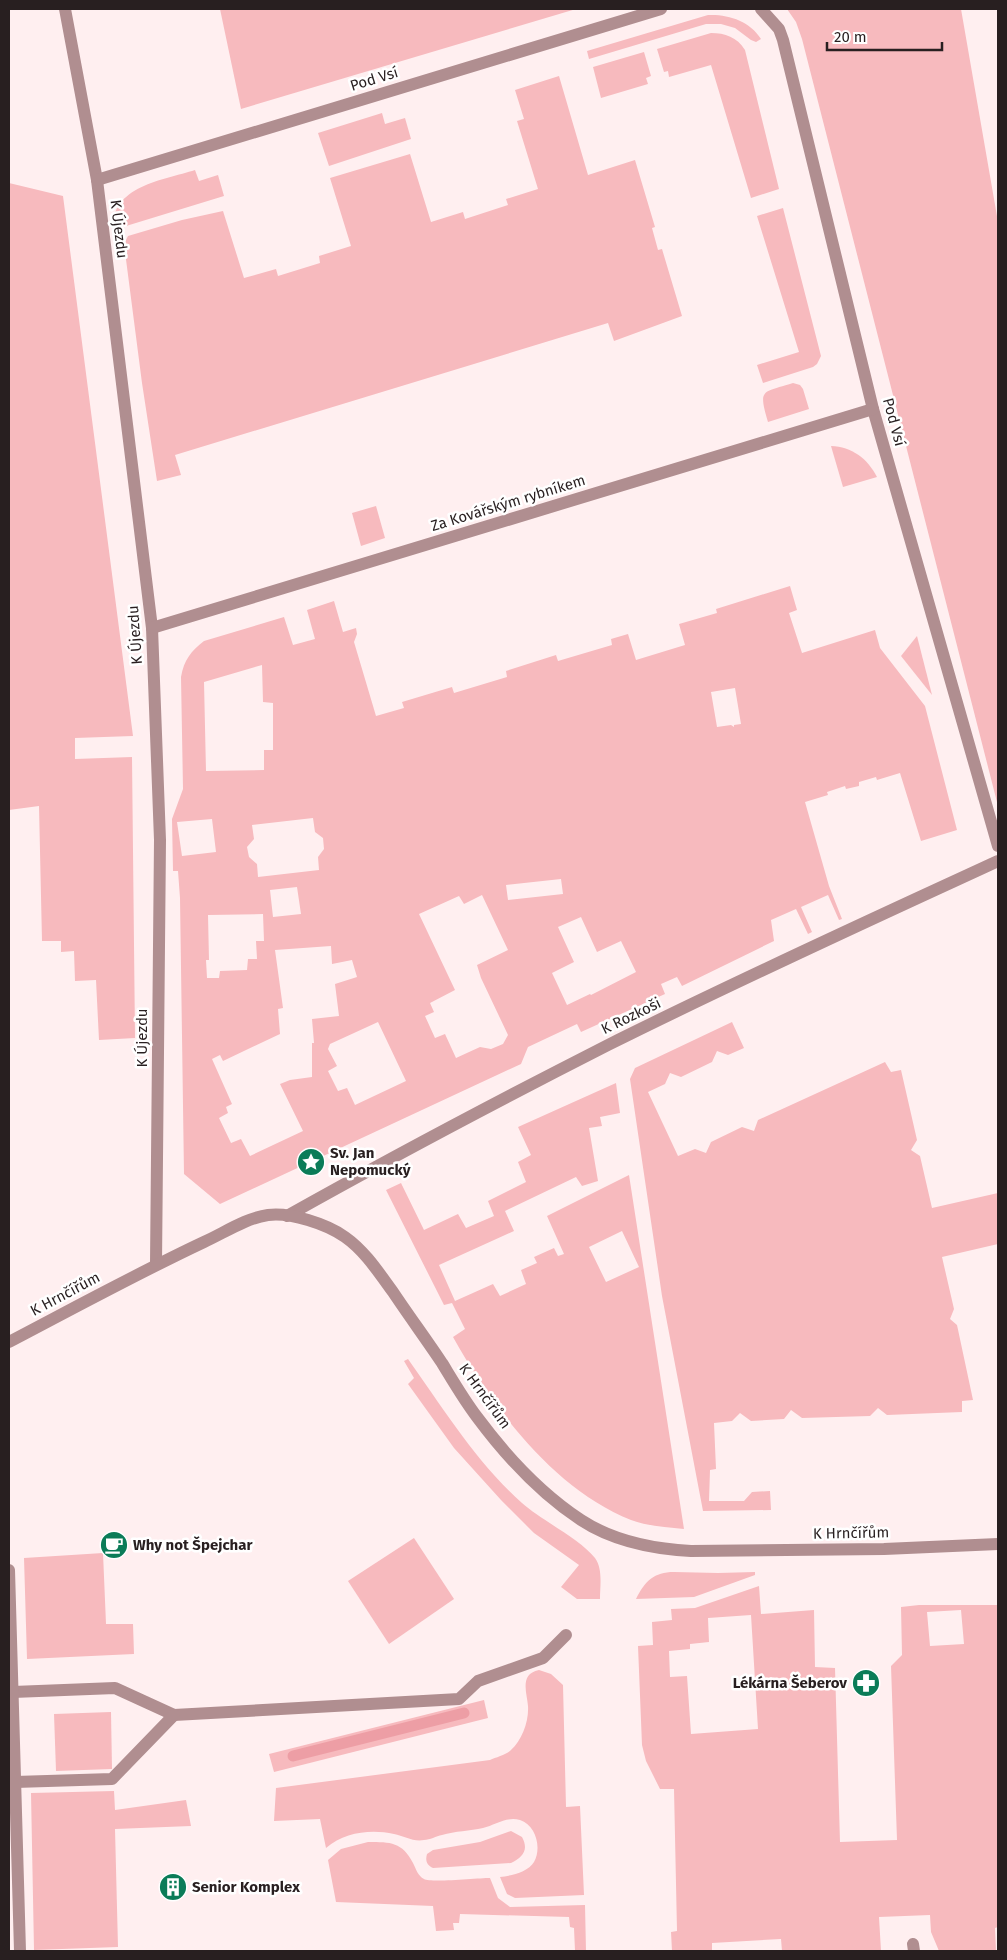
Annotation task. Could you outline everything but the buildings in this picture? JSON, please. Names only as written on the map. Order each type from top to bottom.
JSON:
[{"type":"street","name":"K Újezdu","points":[[65,9],[97,180],[152,628],[160,840],[156,1264]]},
{"type":"street","name":"Pod Vsí","points":[[97,180],[661,9]]},
{"type":"street","name":"Pod Vsí","points":[[761,9],[779,29],[783,40],[873,409],[998,846]]},
{"type":"street","name":"Za Kovářským rybníkem","points":[[152,628],[873,409]]},
{"type":"street","name":"K Rozkoši","points":[[287,1216],[377,1165],[609,1045],[784,960],[998,861]]},
{"type":"street","name":"K Hrnčířům","points":[[9,1342],[156,1264],[245,1223],[268,1215],[287,1216],[320,1224],[345,1237],[369,1260],[427,1341],[476,1417],[534,1483],[582,1521],[609,1534],[635,1543],[665,1550],[691,1551],[852,1550],[998,1544]]},
{"type":"street","points":[[9,1570],[20,1951]]},
{"type":"street","points":[[13,1692],[115,1688],[174,1715],[459,1698],[478,1681],[543,1658],[566,1635]]},
{"type":"street","points":[[15,1782],[112,1780],[174,1715]]},
{"type":"shaded area","points":[[220,9],[576,9],[241,109]]},
{"type":"shaded area","points":[[787,9],[961,9],[998,222],[998,806],[802,39],[796,22]]},
{"type":"shaded area","points":[[708,15],[731,17],[745,23],[761,39],[756,42],[735,28],[721,24],[706,24],[589,59],[587,51]]},
{"type":"shaded area","points":[[711,33],[730,37],[745,50],[779,189],[751,198],[711,65],[669,77],[668,71],[664,72],[657,49]]},
{"type":"shaded area","points":[[644,52],[651,76],[646,78],[648,84],[601,98],[593,67]]},
{"type":"shaded area","points":[[559,76],[588,175],[635,160],[655,227],[652,228],[658,250],[662,249],[682,316],[614,341],[608,323],[175,455],[181,475],[157,481],[124,244],[128,236],[182,220],[223,211],[244,278],[276,269],[278,276],[320,263],[319,256],[351,246],[330,178],[410,154],[431,222],[463,212],[465,219],[508,205],[506,199],[538,189],[517,121],[524,119],[515,90]]},
{"type":"shaded area","points":[[382,113],[385,124],[405,118],[411,139],[329,166],[318,133]]},
{"type":"shaded area","points":[[195,170],[199,181],[218,175],[224,196],[113,230],[114,215],[120,203],[129,194],[141,187]]},
{"type":"shaded area","points":[[9,183],[63,196],[133,736],[75,738],[75,759],[132,757],[135,1038],[99,1040],[96,980],[75,981],[74,951],[61,952],[61,941],[42,941],[39,806],[9,810]]},
{"type":"shaded area","points":[[783,208],[821,356],[813,367],[763,383],[757,365],[799,352],[757,216]]},
{"type":"shaded area","points":[[793,383],[800,385],[803,389],[809,409],[768,422],[763,397],[769,391]]},
{"type":"shaded area","points":[[831,446],[852,451],[864,459],[877,477],[843,487]]},
{"type":"shaded area","points":[[376,506],[385,538],[361,546],[352,513]]},
{"type":"shaded area","points":[[790,586],[797,610],[789,613],[802,653],[875,630],[880,648],[925,706],[957,830],[921,841],[900,773],[877,780],[876,777],[859,782],[859,786],[846,789],[845,786],[827,792],[828,795],[805,802],[829,886],[842,919],[839,920],[828,895],[801,907],[812,932],[808,934],[796,909],[771,920],[774,941],[682,986],[677,977],[661,984],[665,994],[581,1032],[577,1024],[528,1047],[521,1064],[220,1204],[184,1174],[180,898],[178,871],[173,871],[172,819],[183,789],[181,677],[186,661],[195,648],[204,641],[284,617],[293,645],[315,639],[307,610],[334,601],[343,632],[356,628],[357,634],[354,642],[376,716],[404,708],[402,702],[452,687],[454,693],[507,677],[506,671],[556,655],[558,661],[612,645],[611,639],[628,634],[636,660],[685,645],[679,624],[717,613],[716,609]],"holes":[[[262,665],[263,702],[273,703],[273,750],[264,750],[264,770],[206,771],[204,682]],[[735,688],[741,724],[734,725],[734,727],[731,725],[717,727],[711,692]],[[313,818],[315,832],[323,838],[324,849],[318,857],[319,870],[258,877],[257,864],[249,857],[247,847],[254,839],[252,825]],[[212,819],[216,852],[182,856],[177,822]],[[561,879],[563,894],[508,900],[506,885]],[[297,887],[301,914],[273,917],[270,890]],[[482,895],[508,950],[477,965],[481,978],[508,1035],[503,1044],[491,1049],[480,1047],[456,1058],[445,1034],[435,1038],[425,1016],[434,1012],[430,1003],[455,990],[419,914],[459,896],[464,904]],[[263,914],[264,941],[256,941],[257,959],[248,959],[247,970],[220,971],[219,978],[207,978],[206,960],[209,960],[208,915]],[[581,917],[597,952],[621,941],[636,972],[567,1005],[552,973],[574,962],[558,927]],[[331,946],[332,964],[352,960],[357,977],[335,984],[339,1016],[312,1019],[314,1043],[312,1043],[312,1077],[290,1080],[280,1084],[303,1131],[250,1156],[241,1139],[231,1143],[219,1118],[228,1113],[226,1107],[232,1104],[212,1059],[220,1055],[223,1061],[280,1034],[278,1009],[283,1008],[275,950]],[[378,1022],[406,1081],[355,1105],[347,1088],[338,1091],[328,1071],[337,1066],[328,1049],[330,1044]]]},
{"type":"shaded area","points":[[917,636],[932,695],[901,656]]},
{"type":"shaded area","points":[[732,1022],[744,1048],[728,1055],[717,1051],[712,1062],[681,1077],[670,1073],[665,1084],[648,1092],[678,1156],[695,1149],[706,1153],[711,1142],[742,1127],[754,1131],[758,1120],[885,1062],[891,1072],[901,1070],[917,1140],[911,1150],[920,1156],[932,1208],[998,1193],[998,1244],[942,1257],[954,1309],[950,1319],[957,1325],[973,1400],[962,1401],[962,1412],[887,1415],[878,1408],[870,1416],[802,1418],[791,1410],[784,1419],[751,1421],[740,1413],[732,1421],[714,1423],[716,1469],[710,1470],[709,1501],[744,1501],[752,1492],[770,1491],[771,1510],[703,1511],[662,1296],[630,1079],[635,1068]]},
{"type":"shaded area","points":[[616,1083],[620,1113],[600,1117],[602,1126],[589,1128],[598,1181],[582,1186],[576,1177],[505,1211],[514,1231],[439,1265],[455,1301],[493,1284],[500,1296],[526,1284],[521,1270],[537,1263],[534,1257],[554,1248],[558,1256],[564,1254],[547,1216],[629,1175],[684,1529],[637,1522],[603,1506],[576,1488],[528,1444],[487,1391],[453,1337],[465,1329],[452,1303],[444,1305],[386,1190],[401,1183],[424,1230],[458,1214],[466,1228],[494,1216],[488,1201],[526,1182],[518,1162],[531,1155],[518,1127]],"holes":[[[622,1231],[639,1267],[606,1282],[589,1247]]]},
{"type":"shaded area","points":[[408,1359],[461,1434],[505,1487],[522,1503],[580,1544],[595,1558],[600,1572],[600,1599],[577,1599],[561,1587],[579,1565],[534,1533],[454,1448],[408,1384],[414,1378],[404,1361]]},
{"type":"shaded area","points":[[414,1538],[454,1599],[389,1644],[348,1581]]},
{"type":"shaded area","points":[[103,1553],[106,1624],[133,1624],[134,1654],[27,1659],[24,1558]]},
{"type":"shaded area","points":[[667,1572],[755,1572],[755,1575],[694,1597],[636,1599],[643,1587],[651,1579]]},
{"type":"shaded area","points":[[759,1586],[761,1614],[814,1610],[815,1667],[835,1668],[840,1842],[897,1840],[891,1666],[902,1655],[901,1607],[919,1605],[998,1605],[998,1927],[995,1928],[996,1951],[939,1951],[931,1932],[930,1915],[879,1917],[881,1951],[782,1951],[781,1939],[712,1943],[712,1951],[672,1951],[671,1932],[677,1931],[674,1789],[660,1789],[646,1761],[642,1745],[638,1646],[653,1645],[652,1622],[672,1620],[671,1609],[695,1608]],"holes":[[[961,1610],[964,1644],[930,1646],[927,1612]],[[751,1615],[758,1729],[691,1734],[687,1676],[670,1677],[669,1651],[690,1649],[690,1644],[709,1642],[708,1618]]]},
{"type":"shaded area","points":[[539,1670],[551,1674],[563,1685],[566,1807],[580,1806],[584,1895],[515,1898],[507,1894],[500,1877],[524,1871],[534,1862],[536,1856],[537,1844],[534,1832],[526,1823],[520,1820],[510,1819],[483,1828],[420,1840],[412,1840],[385,1833],[358,1833],[341,1838],[326,1848],[320,1819],[274,1821],[276,1788],[490,1760],[506,1753],[515,1746],[526,1724],[528,1706],[526,1680],[529,1675]]},
{"type":"shaded area","points":[[484,1700],[488,1718],[274,1772],[269,1754]]},
{"type":"shaded area","points":[[111,1712],[112,1769],[56,1771],[54,1714]]},
{"type":"shaded area","points":[[114,1791],[115,1810],[186,1800],[191,1826],[115,1829],[118,1947],[34,1950],[31,1793]]},
{"type":"shaded area","points":[[511,1831],[522,1837],[525,1849],[522,1856],[511,1863],[433,1868],[427,1862],[427,1854],[433,1850],[480,1842]]},
{"type":"shaded area","points":[[368,1842],[383,1842],[400,1847],[409,1856],[424,1879],[490,1878],[498,1898],[510,1907],[585,1905],[586,1951],[575,1951],[574,1928],[570,1927],[569,1917],[460,1914],[459,1923],[453,1923],[454,1930],[436,1931],[433,1906],[336,1902],[328,1860],[341,1849]]},
{"type":"waterway","points":[[293,1756],[464,1713]]},
{"type":"place","name":"Sv. Jan Nepomucký","points":[[311,1162]]},
{"type":"place","name":"Why not Špejchar","points":[[114,1545]]},
{"type":"place","name":"Lékárna Šeberov","points":[[866,1683]]},
{"type":"place","name":"Senior Komplex","points":[[173,1887]]}]
